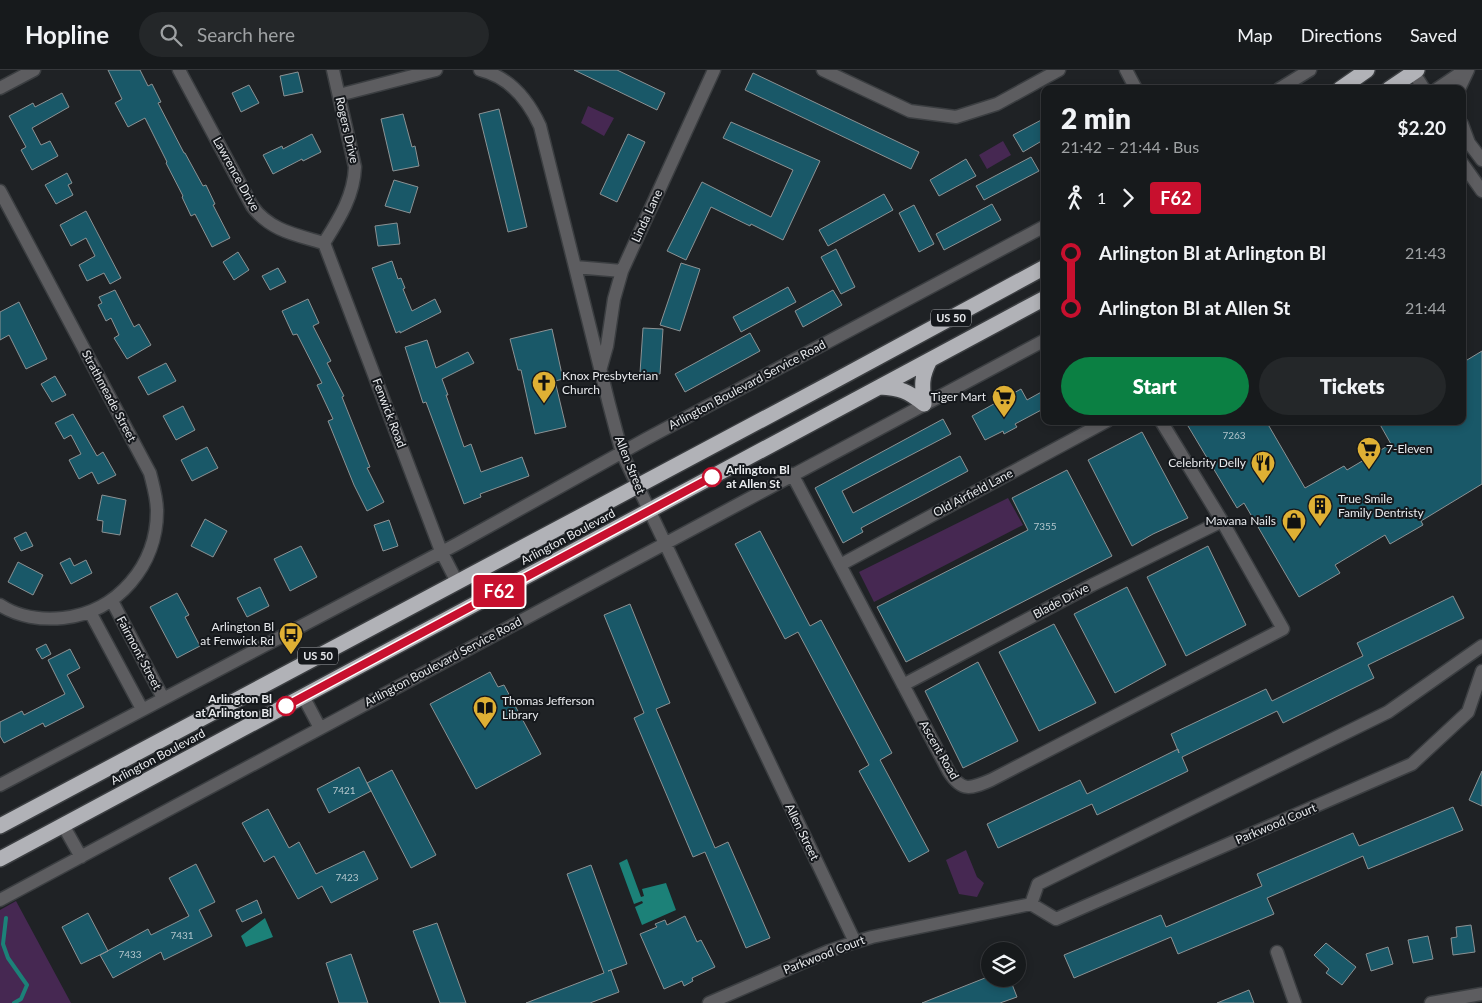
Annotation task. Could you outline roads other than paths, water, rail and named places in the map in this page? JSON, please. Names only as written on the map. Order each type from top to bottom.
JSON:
[{"type":"highway","points":[[1346,85],[1367,70]]},
{"type":"highway","points":[[1395,85],[1415,71]]},
{"type":"highway","name":"Arlington Boulevard","points":[[1,822],[457,582],[1041,270]]},
{"type":"highway","name":"Arlington Boulevard","points":[[0,859],[1041,300]]},
{"type":"highway","points":[[924,404],[922,384],[924,372],[930,360]]},
{"type":"highway","points":[[880,387],[898,388],[913,394],[924,404]]},
{"type":"street","points":[[0,88],[34,70]]},
{"type":"street","name":"Lawrence Drive","points":[[179,70],[258,214],[274,227],[324,243]]},
{"type":"street","name":"Rogers Drive","points":[[324,243],[349,198],[355,179],[356,167],[333,70]]},
{"type":"street","points":[[339,95],[436,70]]},
{"type":"street","name":"Allen Street","points":[[480,70],[500,78],[515,88],[533,110],[540,126],[622,454],[855,942]]},
{"type":"street","name":"Linda Lane","points":[[601,370],[607,346],[614,299],[622,271],[714,70]]},
{"type":"street","points":[[823,70],[910,111],[956,117],[997,104],[1059,70]]},
{"type":"street","points":[[1126,70],[1134,85]]},
{"type":"street","points":[[1286,85],[1310,70]]},
{"type":"street","points":[[1443,85],[1466,70]]},
{"type":"street","points":[[1460,85],[1466,70]]},
{"type":"street","points":[[1415,71],[1422,85]]},
{"type":"street","points":[[1466,141],[1482,160]]},
{"type":"street","points":[[1466,169],[1482,191]]},
{"type":"street","name":"Strathmeade Street","points":[[0,191],[150,473],[155,492],[157,519],[151,549],[143,566],[132,582],[112,601]]},
{"type":"street","name":"Arlington Boulevard Service Road","points":[[0,785],[457,544],[1041,228]]},
{"type":"street","name":"Fenwick Road","points":[[324,243],[442,551],[457,582]]},
{"type":"street","points":[[575,267],[622,271]]},
{"type":"street","name":"Arlington Boulevard Service Road","points":[[0,900],[1041,342]]},
{"type":"street","name":"Old Airfield Lane","points":[[840,564],[1100,425]]},
{"type":"street","points":[[1163,425],[1222,521]]},
{"type":"street","name":"Ascent Road","points":[[792,474],[954,780],[963,787],[973,788],[990,780],[1283,629],[1222,521]]},
{"type":"street","name":"Blade Drive","points":[[903,685],[1092,585],[1222,521]]},
{"type":"street","name":"Fairmont Street","points":[[0,605],[25,615],[54,619],[90,612],[112,601],[163,698]]},
{"type":"street","name":"Fairmont Street","points":[[90,612],[142,710]]},
{"type":"street","points":[[1031,904],[1038,884],[1388,712],[1482,646]]},
{"type":"street","name":"Parkwood Court","points":[[709,1003],[829,950],[872,937],[1031,904],[1056,919],[1412,764],[1468,712],[1482,671]]},
{"type":"street","points":[[303,696],[320,728]]},
{"type":"street","points":[[63,825],[81,857]]},
{"type":"street","points":[[1277,952],[1295,1003]]},
{"type":"street","points":[[1431,1003],[1482,994]]},
{"type":"waterway","points":[[6,918],[3,944],[8,958],[27,985],[21,999],[14,1003]]},
{"type":"place","name":"Knox Presbyterian Church","points":[[544,404]]},
{"type":"place","name":"Tiger Mart","points":[[1004,418]]},
{"type":"place","name":"7-Eleven","points":[[1369,470]]},
{"type":"place","name":"Arlington Bl at Allen St","points":[[712,477]]},
{"type":"place","name":"Celebrity Delly","points":[[1263,484]]},
{"type":"place","name":"True Smile Family Dentristy","points":[[1320,527]]},
{"type":"place","name":"Mavana Nails","points":[[1294,542]]},
{"type":"place","name":"Arlington Bl at Fenwick Rd","points":[[291,655]]},
{"type":"place","name":"Arlington Bl at Arlington Bl","points":[[286,706]]},
{"type":"place","name":"Thomas Jefferson Library","points":[[485,729]]}]
